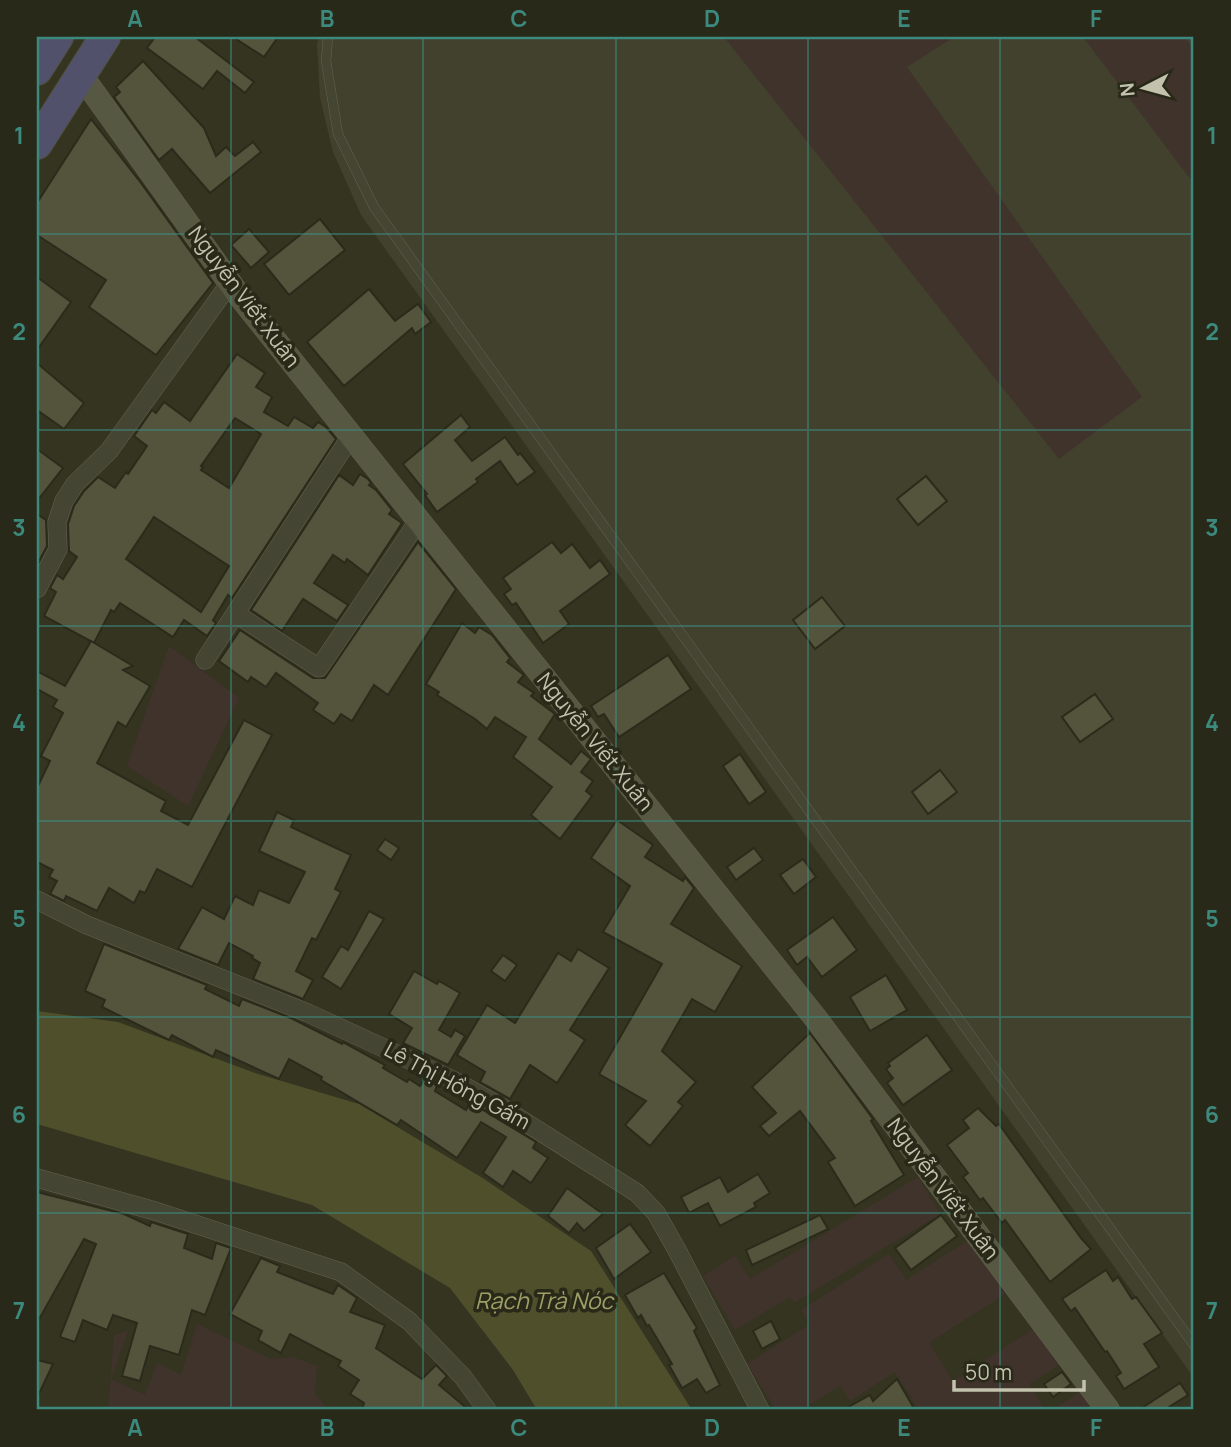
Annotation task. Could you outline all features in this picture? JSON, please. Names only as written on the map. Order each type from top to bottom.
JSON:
[{"type":"highway","points":[[37,70],[58,37]]},
{"type":"highway","points":[[37,144],[105,37]]},
{"type":"street","name":"Nguyễn Viết Xuân","points":[[81,75],[230,283],[817,1020],[1108,1410]]},
{"type":"street","points":[[37,589],[58,549],[57,522],[64,501],[75,484],[109,451],[230,283]]},
{"type":"street","points":[[205,660],[351,436]]},
{"type":"street","points":[[236,614],[319,668],[419,520]]},
{"type":"street","name":"Lê Thị Hồng Gấm","points":[[37,900],[87,925],[308,1013],[446,1076],[503,1108],[637,1193],[656,1213],[760,1410]]},
{"type":"street","points":[[37,1178],[155,1211],[341,1272],[409,1321],[463,1377],[487,1410]]},
{"type":"lane","points":[[328,37],[326,61],[338,134],[374,207],[1194,1345]]},
{"type":"shaded area","points":[[319,37],[1194,37],[1194,1378],[361,215],[333,152],[320,98],[317,44]]},
{"type":"shaded area","points":[[724,37],[954,37],[907,67],[1142,397],[1059,459]]},
{"type":"shaded area","points":[[1083,37],[1185,37],[1194,49],[1194,184]]},
{"type":"shaded area","points":[[169,646],[239,698],[188,806],[127,766]]},
{"type":"shaded area","points":[[918,1177],[940,1214],[794,1303],[790,1297],[735,1330],[703,1276],[735,1256],[750,1279]]},
{"type":"shaded area","points":[[970,1239],[1005,1294],[929,1343],[953,1381],[1035,1328],[1059,1365],[1029,1384],[1045,1410],[919,1410],[895,1372],[850,1401],[840,1386],[801,1410],[776,1410],[747,1364],[810,1324],[801,1310],[889,1254],[906,1280]]},
{"type":"shaded area","points":[[197,1324],[271,1359],[293,1357],[317,1366],[315,1393],[328,1410],[108,1410],[114,1335],[128,1331],[111,1379],[145,1395],[157,1363],[181,1375]]},
{"type":"shaded area","points":[[1083,1390],[1095,1410],[1052,1410]]},
{"type":"water","name":"Rạch Trà Nóc","points":[[37,1011],[118,1022],[255,1073],[359,1104],[481,1177],[591,1251],[692,1410],[537,1410],[513,1370],[450,1288],[312,1205],[37,1124]]},
{"type":"building","points":[[155,37],[195,37],[254,82],[245,93],[217,71],[203,89],[147,48]]},
{"type":"building","points":[[233,37],[278,37],[264,57]]},
{"type":"building","points":[[143,61],[204,128],[216,156],[226,147],[235,156],[253,142],[261,152],[210,193],[172,149],[159,160],[114,97],[120,92],[116,87]]},
{"type":"building","points":[[91,119],[213,283],[156,355],[89,307],[106,280],[37,235],[37,203]]},
{"type":"building","points":[[320,219],[345,250],[289,295],[264,264]]},
{"type":"building","points":[[249,229],[269,252],[251,268],[231,245]]},
{"type":"building","points":[[37,277],[71,302],[37,350]]},
{"type":"building","points":[[369,289],[395,321],[418,304],[431,322],[415,334],[412,328],[344,386],[307,342]]},
{"type":"building","points":[[237,354],[265,373],[256,387],[272,397],[264,412],[288,426],[294,417],[313,428],[318,422],[336,439],[232,598],[228,595],[207,636],[184,620],[173,637],[120,603],[114,612],[111,610],[94,643],[44,616],[56,592],[50,588],[57,575],[63,579],[77,557],[69,551],[68,524],[74,506],[84,491],[98,477],[115,488],[126,472],[128,474],[147,446],[134,436],[152,410],[156,413],[164,402],[190,421]],"holes":[[[235,418],[261,434],[229,488],[201,470],[201,466]],[[154,517],[229,566],[201,612],[126,559]]]},
{"type":"building","points":[[37,363],[84,403],[64,429],[37,410]]},
{"type":"building","points":[[461,415],[470,427],[455,440],[472,461],[505,437],[535,472],[517,485],[500,461],[476,479],[478,482],[437,512],[425,495],[427,494],[403,464]]},
{"type":"building","points":[[37,449],[63,468],[37,501]]},
{"type":"building","points":[[360,474],[368,479],[371,483],[369,485],[392,510],[389,514],[402,523],[368,575],[347,559],[345,563],[333,555],[314,583],[348,605],[337,621],[303,599],[282,631],[251,610],[339,475],[353,485]]},
{"type":"building","points":[[926,476],[947,501],[918,525],[897,499]]},
{"type":"building","points":[[37,514],[46,520],[47,546],[37,565]]},
{"type":"building","points":[[418,542],[456,589],[388,695],[374,685],[352,721],[341,714],[334,724],[313,710],[318,703],[276,673],[266,687],[251,677],[248,682],[219,661],[240,630],[313,678],[325,678]]},
{"type":"building","points":[[552,542],[561,553],[572,544],[590,568],[600,560],[610,574],[560,611],[569,624],[543,643],[516,603],[512,605],[504,594],[511,589],[503,578]]},
{"type":"building","points":[[822,597],[845,626],[815,649],[793,620]]},
{"type":"building","points":[[462,623],[475,633],[479,627],[492,635],[510,658],[507,662],[524,675],[518,682],[534,693],[531,696],[555,714],[539,739],[571,764],[581,751],[591,759],[581,772],[593,781],[586,791],[592,796],[560,839],[531,815],[552,787],[513,757],[526,737],[495,717],[487,729],[437,695],[439,692],[426,684]]},
{"type":"building","points":[[91,641],[133,666],[123,670],[150,686],[126,727],[118,722],[97,763],[166,801],[161,811],[188,825],[244,720],[272,735],[192,887],[157,869],[145,893],[140,891],[134,903],[109,888],[97,911],[66,896],[64,901],[50,894],[57,881],[49,877],[53,870],[37,862],[37,788],[50,761],[41,756],[63,713],[53,707],[57,700],[37,689],[37,671],[65,686]]},
{"type":"building","points":[[668,655],[691,689],[619,737],[604,714],[598,717],[591,706]]},
{"type":"building","points":[[1095,694],[1113,719],[1080,742],[1062,717]]},
{"type":"building","points":[[740,754],[766,792],[749,804],[723,766]]},
{"type":"building","points":[[940,770],[957,792],[928,814],[912,792]]},
{"type":"building","points":[[277,812],[294,820],[291,827],[351,855],[335,889],[341,892],[316,940],[312,938],[296,971],[313,980],[303,999],[253,979],[260,963],[229,943],[218,965],[178,949],[202,907],[224,919],[235,896],[253,905],[259,890],[289,903],[305,872],[259,851]]},
{"type":"building","points":[[617,820],[653,845],[645,857],[683,881],[685,877],[694,888],[671,924],[742,966],[715,1012],[692,999],[662,1051],[696,1082],[678,1102],[683,1106],[650,1146],[625,1125],[646,1101],[599,1074],[662,964],[603,932],[630,886],[591,858]]},
{"type":"building","points":[[385,839],[399,848],[391,860],[377,850]]},
{"type":"building","points":[[754,848],[763,860],[736,880],[727,867]]},
{"type":"building","points":[[803,859],[816,877],[794,894],[780,875]]},
{"type":"building","points":[[369,911],[384,919],[341,989],[322,977],[341,946],[348,950]]},
{"type":"building","points":[[833,917],[857,950],[822,977],[807,957],[797,965],[787,950]]},
{"type":"building","points":[[104,944],[207,985],[205,989],[239,1006],[242,999],[293,1019],[385,1065],[383,1068],[407,1082],[409,1079],[420,1086],[424,1079],[437,1085],[435,1091],[466,1110],[470,1102],[536,1142],[533,1148],[548,1158],[531,1183],[513,1171],[503,1187],[483,1173],[506,1137],[481,1122],[457,1158],[401,1120],[397,1125],[289,1059],[279,1079],[216,1050],[213,1057],[172,1035],[169,1040],[102,1007],[105,1000],[85,991]]},
{"type":"building","points":[[578,949],[609,968],[570,1030],[585,1040],[557,1083],[530,1065],[510,1099],[480,1082],[485,1072],[457,1055],[487,1005],[515,1023],[558,953],[571,961]]},
{"type":"building","points":[[503,955],[517,965],[505,981],[491,971]]},
{"type":"building","points":[[414,971],[460,993],[439,1030],[451,1037],[455,1030],[465,1036],[448,1065],[403,1043],[412,1028],[389,1014]]},
{"type":"building","points":[[886,975],[907,1010],[870,1031],[850,997]]},
{"type":"building","points":[[810,1033],[873,1119],[871,1121],[904,1175],[855,1206],[828,1162],[835,1158],[800,1111],[769,1136],[760,1126],[776,1113],[752,1087]]},
{"type":"building","points":[[927,1035],[952,1070],[903,1105],[887,1083],[893,1078],[886,1069],[890,1066],[888,1063]]},
{"type":"building","points":[[978,1108],[996,1126],[999,1124],[1091,1249],[1050,1282],[1005,1220],[1002,1223],[983,1198],[980,1200],[963,1177],[968,1173],[947,1145],[969,1128],[963,1120]]},
{"type":"building","points":[[758,1174],[770,1193],[754,1203],[756,1207],[720,1226],[708,1203],[689,1213],[681,1197],[720,1177],[728,1192]]},
{"type":"building","points":[[567,1188],[603,1214],[584,1231],[577,1223],[569,1233],[548,1216]]},
{"type":"building","points":[[37,1192],[124,1214],[150,1226],[151,1222],[188,1234],[184,1248],[212,1259],[216,1243],[231,1248],[205,1315],[192,1310],[179,1355],[150,1346],[140,1381],[122,1376],[137,1323],[113,1315],[107,1330],[83,1320],[75,1342],[60,1337],[96,1244],[84,1239],[37,1323]]},
{"type":"building","points":[[820,1215],[828,1229],[752,1265],[746,1250]]},
{"type":"building","points":[[941,1215],[957,1236],[911,1270],[895,1248]]},
{"type":"building","points":[[630,1224],[651,1252],[614,1279],[596,1248]]},
{"type":"building","points":[[261,1258],[280,1266],[277,1272],[333,1294],[338,1285],[357,1298],[350,1312],[385,1325],[376,1348],[422,1379],[436,1365],[447,1376],[439,1385],[469,1410],[362,1410],[364,1403],[350,1394],[359,1380],[338,1366],[341,1361],[290,1334],[281,1353],[258,1340],[262,1331],[230,1314]]},
{"type":"building","points":[[1106,1270],[1113,1281],[1118,1277],[1132,1299],[1136,1297],[1162,1333],[1144,1344],[1159,1367],[1124,1389],[1116,1376],[1121,1373],[1107,1351],[1105,1352],[1075,1308],[1071,1311],[1062,1299]]},
{"type":"building","points":[[664,1273],[697,1328],[694,1331],[720,1385],[706,1393],[697,1379],[682,1388],[669,1365],[672,1364],[649,1325],[647,1326],[641,1315],[638,1318],[625,1295]]},
{"type":"building","points":[[771,1321],[780,1339],[762,1349],[753,1331]]},
{"type":"building","points":[[37,1360],[53,1364],[37,1398]]},
{"type":"building","points":[[1062,1372],[1071,1384],[1053,1397],[1044,1384]]},
{"type":"building","points":[[897,1379],[915,1410],[843,1410],[870,1395],[873,1401]]},
{"type":"building","points":[[1180,1383],[1188,1395],[1164,1410],[1139,1410]]}]
